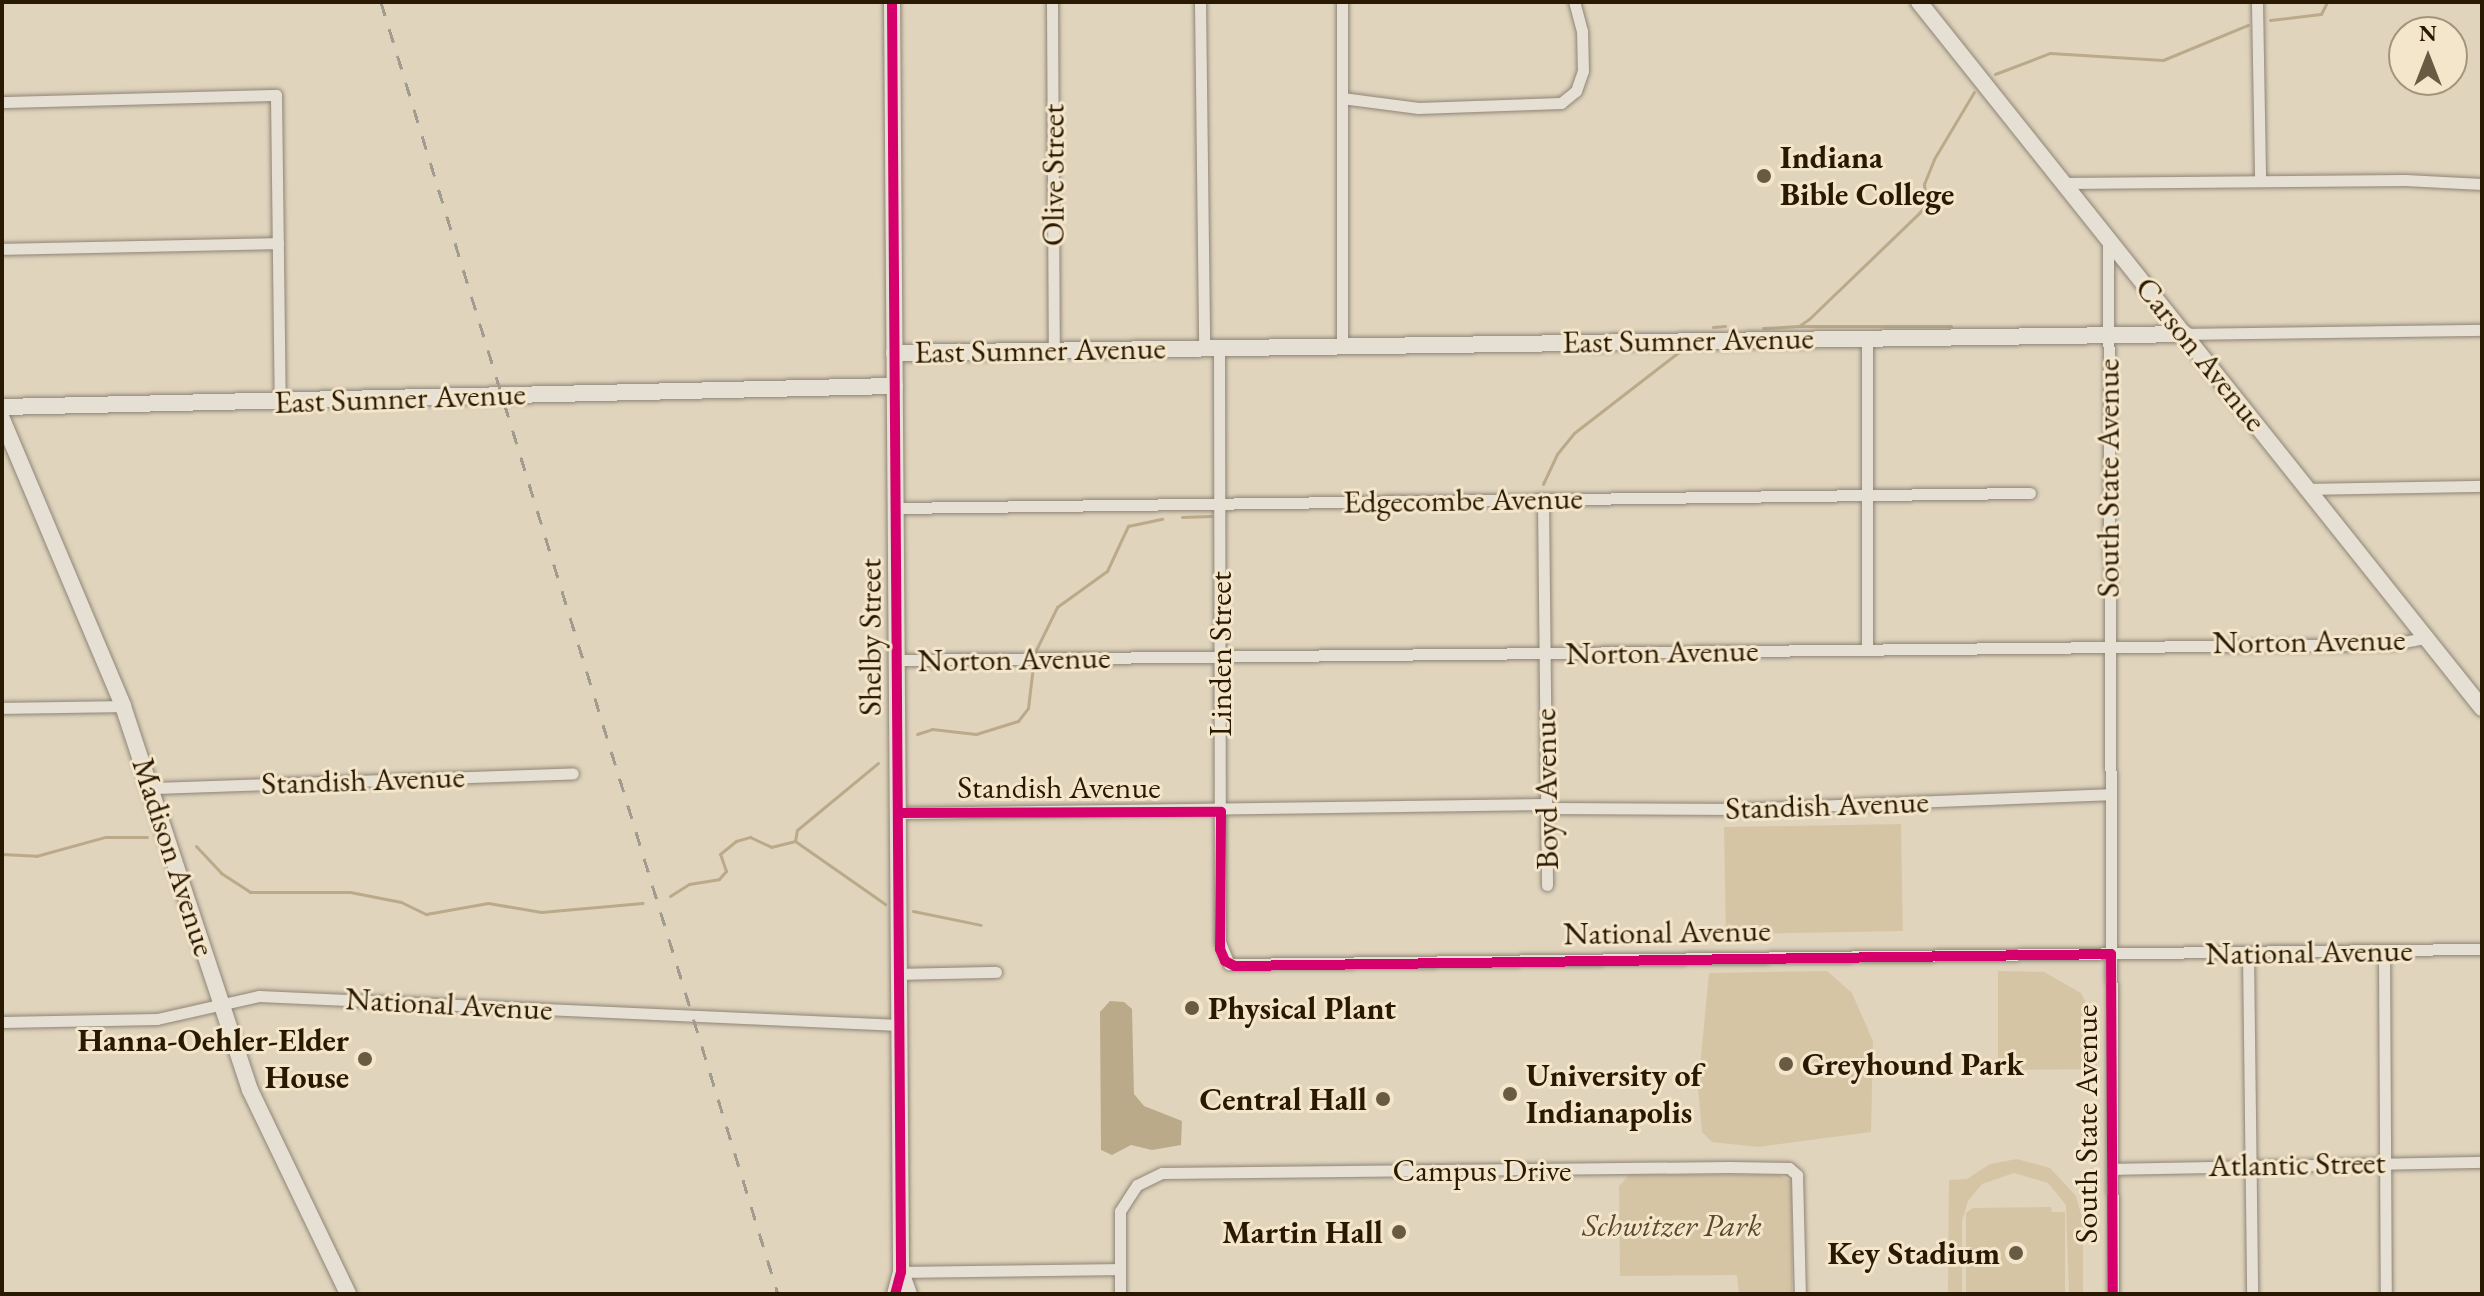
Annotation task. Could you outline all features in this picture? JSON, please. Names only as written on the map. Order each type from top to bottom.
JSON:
[{"type":"main road","name":"Shelby Street","points":[[892,2],[901,1272],[895,1294]]},
{"type":"main road","name":"Carson Avenue","points":[[1919,2],[2482,708]]},
{"type":"main road","name":"East Sumner Avenue","points":[[894,353],[1342,344],[2185,334]]},
{"type":"main road","name":"East Sumner Avenue","points":[[2,407],[895,386]]},
{"type":"main road","name":"Madison Avenue","points":[[2,419],[123,706],[153,788],[220,1003],[266,1130],[348,1294]]},
{"type":"main road","name":"Shelby Street","points":[[901,1272],[909,1294]]},
{"type":"street","name":"Olive Street","points":[[1052,2],[1054,349]]},
{"type":"street","name":"Linden Street","points":[[1200,2],[1220,502],[1220,942],[1225,961]]},
{"type":"street","points":[[1342,2],[1342,344]]},
{"type":"street","points":[[1342,98],[1418,108],[1561,103],[1576,91],[1583,71],[1582,31],[1574,2]]},
{"type":"street","points":[[2257,2],[2260,181]]},
{"type":"street","points":[[2,102],[276,95],[280,401]]},
{"type":"street","points":[[2065,183],[2405,180],[2482,184]]},
{"type":"street","name":"South State Avenue","points":[[2108,238],[2107,643],[2113,1294]]},
{"type":"street","points":[[2,249],[278,243]]},
{"type":"street","name":"East Sumner Avenue","points":[[2185,334],[2482,330]]},
{"type":"street","points":[[1867,338],[1867,647]]},
{"type":"street","points":[[2308,489],[2482,486]]},
{"type":"street","name":"Edgecombe Avenue","points":[[895,508],[2030,493]]},
{"type":"street","name":"Boyd Avenue","points":[[1543,500],[1547,885]]},
{"type":"street","name":"Norton Avenue","points":[[897,660],[1545,654],[2107,643],[2392,644],[2426,638]]},
{"type":"street","points":[[2,708],[123,706]]},
{"type":"street","name":"Standish Avenue","points":[[153,788],[573,773]]},
{"type":"street","name":"Standish Avenue","points":[[898,813],[1221,812],[1546,806],[1739,809],[2109,794]]},
{"type":"street","name":"National Avenue","points":[[1225,961],[1241,966],[2482,949]]},
{"type":"street","points":[[2384,951],[2386,1294]]},
{"type":"street","points":[[2248,953],[2252,1294]]},
{"type":"street","points":[[899,974],[996,972]]},
{"type":"street","name":"National Avenue","points":[[2,1022],[157,1019],[220,1003],[279,996],[899,1025]]},
{"type":"street","name":"Atlantic Street","points":[[2112,1169],[2249,1164],[2482,1162]]},
{"type":"street","name":"Campus Drive","points":[[1119,1269],[1122,1206],[1137,1185],[1162,1173],[1781,1167],[1792,1169],[1798,1178],[1800,1294]]},
{"type":"street","points":[[901,1272],[1119,1269],[1120,1294]]},
{"type":"green space","points":[[1901,824],[1903,931],[1726,934],[1724,827]]},
{"type":"green space","name":"Greyhound Park","points":[[1827,971],[1852,993],[1873,1041],[1871,1132],[1758,1147],[1712,1142],[1702,1132],[1698,1088],[1709,973]]},
{"type":"green space","points":[[1998,971],[2044,972],[2081,993],[2096,1025],[2097,1069],[2005,1070],[1998,1064]]},
{"type":"green space","points":[[2017,1159],[2050,1168],[2076,1196],[2083,1221],[2083,1294],[2069,1294],[2066,1205],[2048,1183],[2014,1173],[1982,1184],[1968,1201],[1962,1221],[1962,1294],[1948,1294],[1949,1180],[1967,1179],[1990,1164]]},
{"type":"green space","name":"Schwitzer Park","points":[[1629,1175],[1778,1175],[1792,1182],[1792,1294],[1739,1294],[1737,1275],[1620,1276],[1619,1186]]},
{"type":"green space","name":"Key Stadium","points":[[2051,1207],[2052,1212],[2065,1212],[2065,1294],[1966,1294],[1966,1213],[1973,1208]]},
{"type":"shaded area","points":[[1110,1001],[1124,1002],[1132,1009],[1134,1094],[1144,1106],[1182,1121],[1181,1145],[1152,1150],[1131,1145],[1112,1155],[1101,1150],[1100,1012]]},
{"type":"waterway","points":[[2270,20],[2321,14],[2327,2]]},
{"type":"waterway","points":[[1995,74],[2050,53],[2163,60],[2248,25]]},
{"type":"waterway","points":[[1763,328],[1799,326],[1809,319],[1919,213],[1927,204],[1924,184],[1934,159],[1974,92]]},
{"type":"waterway","points":[[1713,327],[1725,326]]},
{"type":"waterway","points":[[1799,326],[1951,326]]},
{"type":"waterway","points":[[1543,484],[1557,454],[1574,433],[1680,351]]},
{"type":"waterway","points":[[1182,517],[1211,516]]},
{"type":"waterway","points":[[1035,652],[1057,607],[1107,571],[1128,526],[1162,519]]},
{"type":"waterway","points":[[917,734],[932,729],[976,734],[1018,721],[1028,708],[1033,666]]},
{"type":"waterway","points":[[795,841],[797,830],[878,763]]},
{"type":"waterway","points":[[2,854],[36,856],[105,837],[147,837]]},
{"type":"waterway","points":[[670,896],[689,884],[719,879],[726,871],[720,854],[736,841],[750,837],[771,847],[795,841]]},
{"type":"waterway","points":[[795,841],[885,904]]},
{"type":"waterway","points":[[196,846],[221,873],[250,892],[350,892],[401,902],[426,914],[488,903],[541,912],[643,903]]},
{"type":"waterway","points":[[913,911],[981,925]]},
{"type":"railway","points":[[381,2],[778,1294]]},
{"type":"cycle path","points":[[892,2],[901,1272],[895,1294]]},
{"type":"cycle path","points":[[898,813],[1221,812],[1220,949],[1225,961],[1235,966],[2111,954],[2113,1294]]},
{"type":"place","name":"Indiana Bible College","points":[[1764,176]]},
{"type":"place","name":"Physical Plant","points":[[1192,1008]]},
{"type":"place","name":"Hanna-Oehler-Elder House","points":[[365,1059]]},
{"type":"place","name":"Greyhound Park","points":[[1786,1064]]},
{"type":"place","name":"University of Indianapolis","points":[[1510,1094]]},
{"type":"place","name":"Central Hall","points":[[1383,1099]]},
{"type":"place","name":"Martin Hall","points":[[1399,1232]]},
{"type":"place","name":"Key Stadium","points":[[2016,1253]]}]
